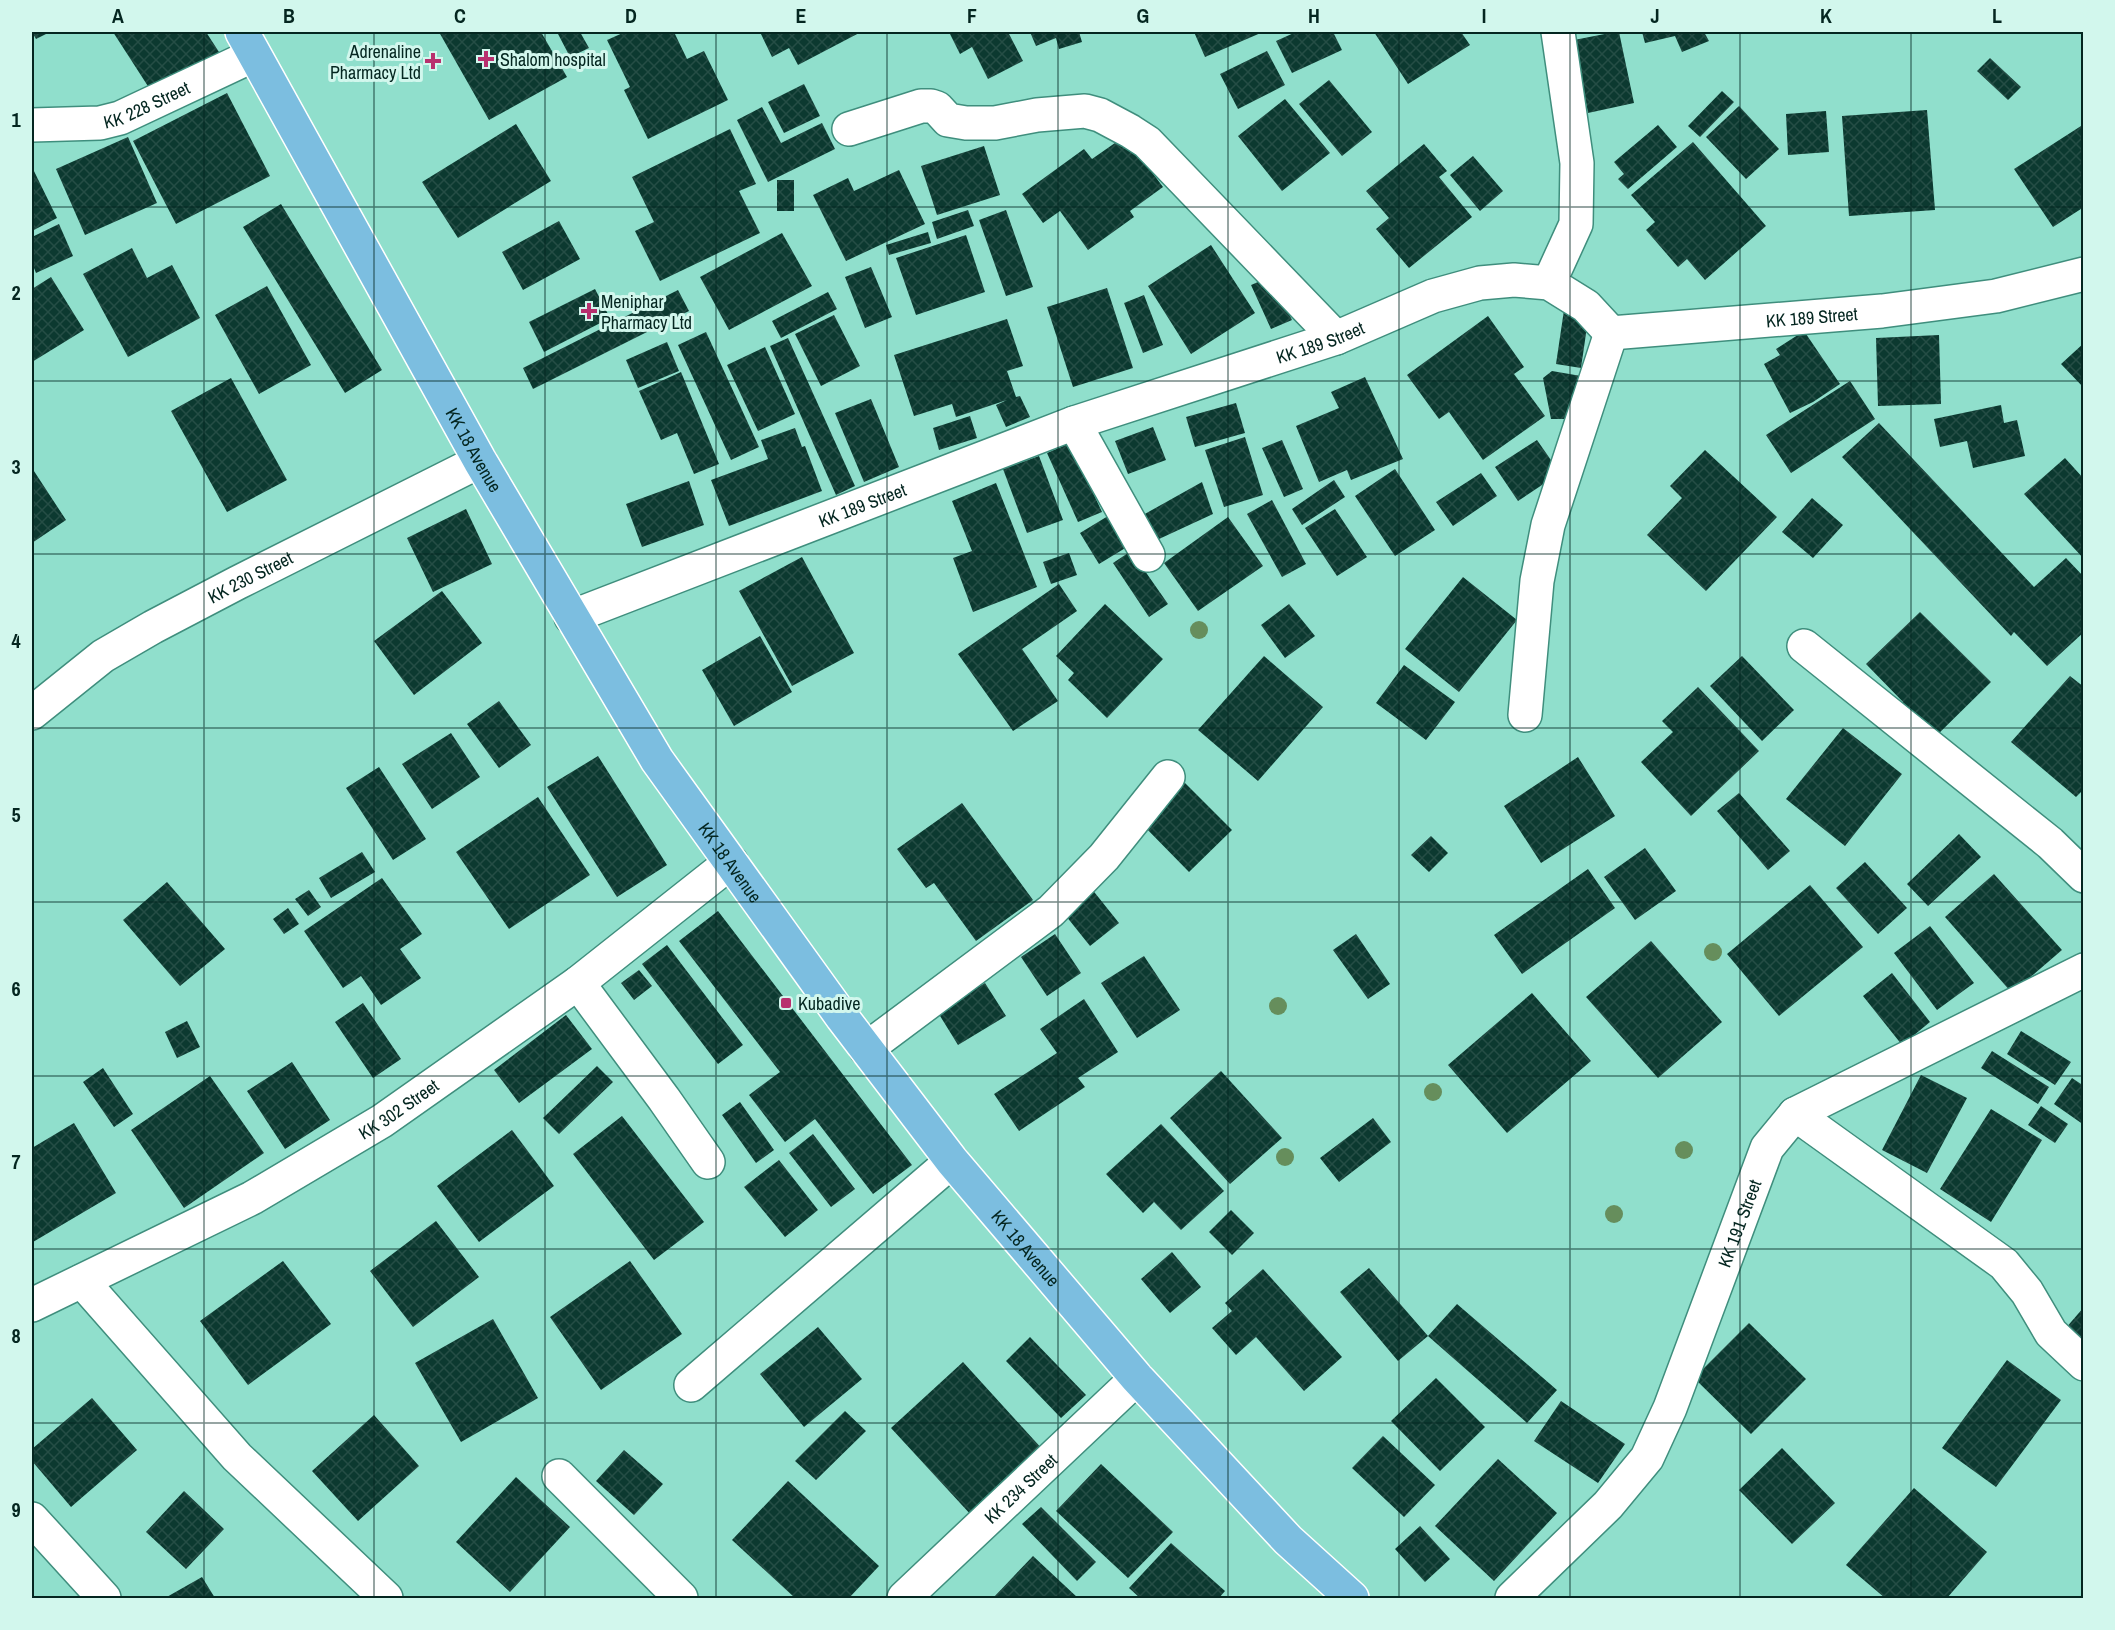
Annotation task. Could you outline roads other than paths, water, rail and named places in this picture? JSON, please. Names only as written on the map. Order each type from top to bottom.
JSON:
[{"type":"main road","name":"KK 18 Avenue","points":[[248,43],[480,461],[657,760],[842,1017],[952,1161],[1137,1378],[1288,1540],[1352,1599]]},
{"type":"street","points":[[1549,283],[1576,224],[1577,163],[1558,32]]},
{"type":"street","name":"KK 228 Street","points":[[32,125],[99,123],[120,118],[248,43]]},
{"type":"street","points":[[849,129],[921,106],[937,108],[948,120],[966,123],[995,123],[1036,115],[1085,111],[1100,115],[1147,142],[1336,338]]},
{"type":"street","name":"KK 189 Street","points":[[571,617],[1074,423],[1336,338],[1433,296],[1480,283],[1514,280],[1549,283],[1586,306],[1611,333],[1882,311],[1996,296],[2084,274]]},
{"type":"street","points":[[1525,715],[1538,581],[1548,525],[1611,333]]},
{"type":"street","points":[[1074,423],[1148,555]]},
{"type":"street","name":"KK 230 Street","points":[[32,713],[103,656],[153,627],[480,461]]},
{"type":"street","points":[[1804,646],[2050,843],[2084,876]]},
{"type":"street","points":[[866,1048],[1051,911],[1104,857],[1168,777]]},
{"type":"street","name":"KK 302 Street","points":[[32,1305],[252,1198],[382,1121],[578,983],[731,862]]},
{"type":"street","name":"KK 191 Street","points":[[1512,1599],[1608,1505],[1647,1458],[1670,1408],[1767,1148],[1795,1114],[2084,970]]},
{"type":"street","points":[[578,983],[708,1162]]},
{"type":"street","points":[[1795,1114],[2004,1264],[2027,1292],[2051,1333],[2084,1364]]},
{"type":"street","points":[[691,1386],[952,1161]]},
{"type":"street","points":[[82,1281],[237,1458],[386,1599]]},
{"type":"street","name":"KK 234 Street","points":[[904,1599],[1137,1378]]},
{"type":"street","points":[[559,1476],[681,1599]]},
{"type":"street","points":[[32,1519],[104,1599]]},
{"type":"place","name":"Shalom hospital","points":[[486,59]]},
{"type":"place","name":"Adrenaline Pharmacy Ltd","points":[[433,61]]},
{"type":"place","name":"Meniphar Pharmacy Ltd","points":[[589,311]]},
{"type":"place","name":"Kubadive","points":[[786,1003]]}]
